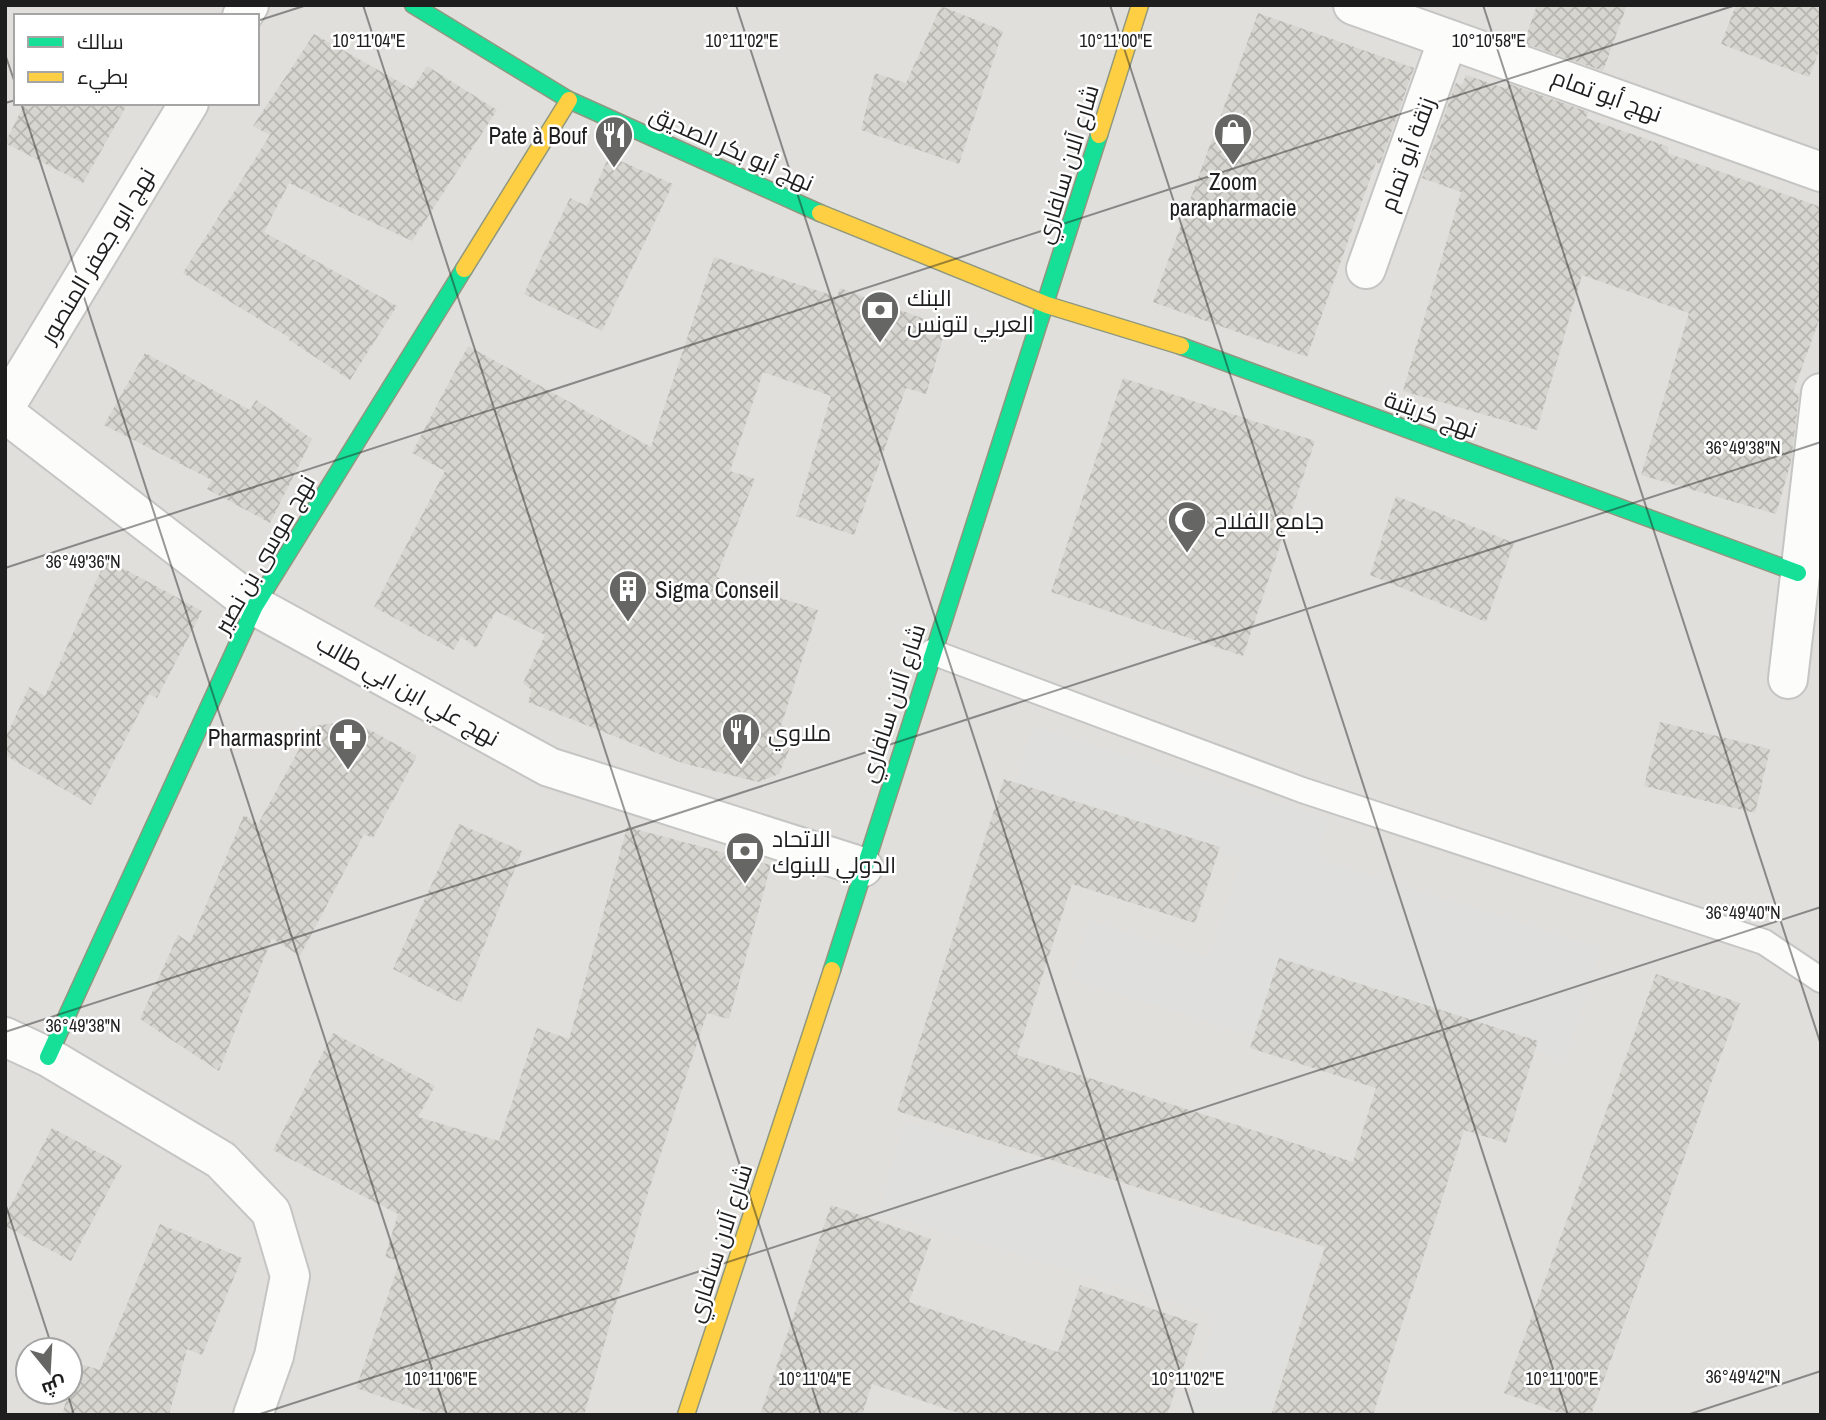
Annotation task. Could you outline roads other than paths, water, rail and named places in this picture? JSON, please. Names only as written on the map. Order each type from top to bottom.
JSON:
[{"type":"street","name":"نهج أبو بكر الصديق","points":[[413,5],[569,100],[808,208],[1046,305]]},
{"type":"street","name":"شارع آلان سافاري","points":[[686,1415],[778,1139],[1140,5]]},
{"type":"street","name":"نهج أبو تمام","points":[[1353,5],[1821,172]]},
{"type":"street","name":"زنقة أبو تمام","points":[[1366,270],[1448,39]]},
{"type":"street","name":"نهج موسى بن نصير","points":[[48,1057],[255,606],[569,100]]},
{"type":"street","name":"نهج ابو جعفر المنصور","points":[[5,407],[188,105]]},
{"type":"street","name":"نهج كريتبة","points":[[1046,305],[1212,356],[1798,573]]},
{"type":"street","points":[[1788,679],[1798,573],[1821,393]]},
{"type":"street","name":"نهج علي ابن ابي طالب","points":[[5,413],[255,606],[549,766],[863,867]]},
{"type":"street","points":[[5,1037],[48,1057],[221,1160],[271,1212],[290,1276],[274,1356],[253,1415]]},
{"type":"lane","points":[[932,652],[1302,789],[1764,942],[1821,980]]},
{"type":"place","name":"Zoom parapharmacie","points":[[1233,166]]},
{"type":"place","name":"Pate à Bouf","points":[[614,169]]},
{"type":"place","name":"البنك العربي لتونس","points":[[880,344]]},
{"type":"place","name":"جامع الفلاح","points":[[1187,554]]},
{"type":"place","name":"Sigma Conseil","points":[[628,623]]},
{"type":"place","name":"ملاوي","points":[[741,766]]},
{"type":"place","name":"Pharmasprint","points":[[348,771]]},
{"type":"place","name":"الاتحاد الدولي للبنوك","points":[[745,885]]}]
